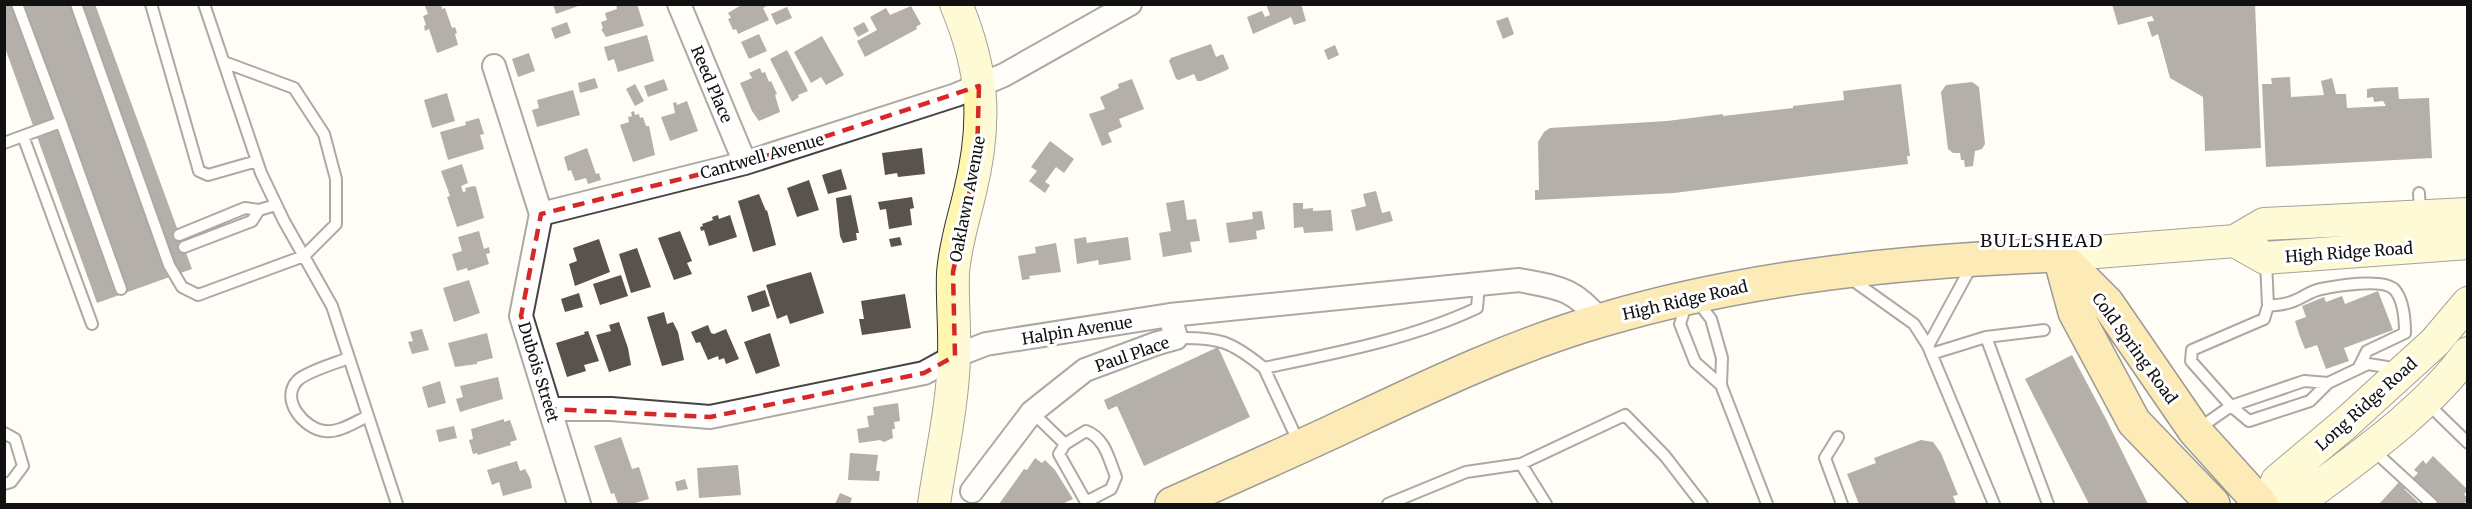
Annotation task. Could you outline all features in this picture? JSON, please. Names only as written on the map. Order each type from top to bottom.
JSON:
[{"type":"main road","name":"Oaklawn Avenue","points":[[934,504],[955,356],[953,272],[977,158],[981,107],[976,60],[956,4]]},
{"type":"main road","name":"High Ridge Road","points":[[1172,504],[1506,353],[1600,320],[1691,295],[1842,272],[1975,259],[2235,242],[2264,224],[2420,204],[2468,203]]},
{"type":"main road","name":"High Ridge Road","points":[[2420,204],[2468,214]]},
{"type":"main road","name":"High Ridge Road","points":[[2235,242],[2265,258],[2468,243]]},
{"type":"main road","name":"Cold Spring Road","points":[[2059,255],[2107,303],[2195,431],[2261,504]]},
{"type":"main road","name":"Cold Spring Road","points":[[2059,255],[2075,312],[2134,422],[2213,504]]},
{"type":"main road","name":"Long Ridge Road","points":[[2268,504],[2277,481],[2397,376],[2414,343],[2435,342],[2468,303]]},
{"type":"main road","name":"Long Ridge Road","points":[[2286,504],[2300,501],[2371,447],[2455,370],[2468,353]]},
{"type":"street","name":"Reed Place","points":[[679,4],[745,163]]},
{"type":"street","name":"Cantwell Avenue","points":[[542,214],[745,163],[956,95],[1004,75],[1130,4]]},
{"type":"street","name":"Dubois Street","points":[[494,66],[542,214],[521,316],[579,504]]},
{"type":"street","name":"Halpin Avenue","points":[[551,409],[611,409],[710,417],[924,373],[955,356],[986,344],[1170,315],[1519,280],[1564,289],[1578,296],[1600,320]]},
{"type":"street","name":"Paul Place","points":[[972,491],[1032,412],[1085,370],[1155,344],[1176,339],[1170,315]]},
{"type":"lane","points":[[17,4],[121,289]]},
{"type":"lane","points":[[76,4],[169,265],[182,287],[198,295],[304,256],[336,224],[336,178],[324,134],[294,88],[224,62]]},
{"type":"lane","points":[[151,4],[200,171],[208,175],[257,161]]},
{"type":"lane","points":[[204,4],[257,161],[276,205],[332,306],[397,504]]},
{"type":"lane","points":[[4,143],[61,122]]},
{"type":"lane","points":[[23,136],[92,324]]},
{"type":"lane","points":[[179,235],[246,208],[259,210],[276,205]]},
{"type":"lane","points":[[184,248],[252,221],[259,210]]},
{"type":"lane","points":[[2265,258],[2268,306],[2264,320],[2192,350],[2191,361],[2231,406],[2249,421],[2310,401],[2328,383],[2368,364],[2387,367],[2397,376]]},
{"type":"lane","points":[[1929,350],[1975,259]]},
{"type":"lane","points":[[1842,272],[1914,324],[1929,350],[1994,504]]},
{"type":"lane","points":[[1264,368],[1350,350],[1458,317],[1478,308],[1479,284]]},
{"type":"lane","points":[[2268,306],[2289,303],[2318,290],[2386,284],[2398,295],[2414,343],[2367,351],[2359,367]]},
{"type":"lane","points":[[1721,385],[1695,362],[1680,324],[1691,295],[1711,319],[1722,358],[1721,385],[1767,504]]},
{"type":"lane","points":[[1929,350],[1986,337],[2044,330]]},
{"type":"lane","points":[[1986,337],[2048,504]]},
{"type":"lane","points":[[1176,339],[1202,338],[1231,343],[1264,368],[1300,446]]},
{"type":"lane","points":[[349,358],[299,379],[293,387],[294,405],[300,419],[315,429],[325,431],[346,426],[368,416]]},
{"type":"lane","points":[[2195,431],[2231,406],[2304,381],[2328,383]]},
{"type":"lane","points":[[2424,400],[2468,443]]},
{"type":"lane","points":[[1032,412],[1065,444]]},
{"type":"lane","points":[[1388,504],[1466,472],[1521,464],[1625,415],[1665,456],[1702,504]]},
{"type":"lane","points":[[1086,431],[1096,435],[1107,452],[1116,477],[1104,500],[1086,502],[1059,454],[1065,444],[1086,431]]},
{"type":"lane","points":[[4,433],[15,439],[23,466],[11,482],[4,484]]},
{"type":"lane","points":[[1838,437],[1825,458],[1842,504]]},
{"type":"lane","points":[[2371,447],[2432,504]]},
{"type":"lane","points":[[1521,464],[1546,504]]},
{"type":"highlighted area","points":[[979,86],[977,157],[953,272],[955,356],[924,373],[710,417],[551,409],[521,316],[541,214],[745,163]]},
{"type":"building","points":[[4,4],[95,4],[192,269],[97,303],[4,45]]},
{"type":"building","points":[[441,4],[442,9],[445,8],[452,28],[455,27],[458,45],[437,53],[429,29],[425,31],[424,26],[426,25],[423,16],[428,14],[425,6]]},
{"type":"building","points":[[553,4],[581,4],[581,5],[556,14]]},
{"type":"building","points":[[616,4],[637,4],[644,26],[606,37],[601,29],[603,29],[601,22],[607,20],[605,13],[617,9]]},
{"type":"building","points":[[743,4],[770,4],[763,8],[769,20],[738,34],[736,29],[733,30],[728,13]]},
{"type":"building","points":[[1266,4],[1301,4],[1306,21],[1294,25],[1291,17],[1253,34],[1247,17],[1262,11],[1265,17],[1270,15]]},
{"type":"building","points":[[2112,4],[2255,4],[2261,148],[2205,151],[2203,97],[2170,78],[2158,34],[2152,37],[2147,22],[2154,21],[2152,16],[2118,25]]},
{"type":"building","points":[[911,6],[921,24],[916,27],[917,29],[865,57],[857,41],[877,30],[870,17],[886,8],[890,15]]},
{"type":"building","points":[[787,7],[792,18],[776,25],[771,14]]},
{"type":"building","points":[[1508,17],[1514,34],[1503,39],[1496,21]]},
{"type":"building","points":[[567,22],[571,33],[555,39],[551,28]]},
{"type":"building","points":[[864,22],[869,31],[858,37],[853,28]]},
{"type":"building","points":[[759,34],[767,51],[749,59],[741,42]]},
{"type":"building","points":[[647,35],[654,61],[618,72],[614,59],[608,61],[604,47]]},
{"type":"building","points":[[822,36],[844,75],[826,85],[821,77],[811,83],[794,52]]},
{"type":"building","points":[[1211,44],[1216,57],[1223,54],[1229,68],[1227,70],[1201,81],[1197,81],[1194,74],[1176,79],[1169,61],[1171,58]]},
{"type":"building","points":[[1335,45],[1339,55],[1328,60],[1324,50]]},
{"type":"building","points":[[787,50],[808,91],[798,95],[799,97],[792,102],[770,59]]},
{"type":"building","points":[[529,53],[535,71],[518,77],[512,59]]},
{"type":"building","points":[[760,68],[762,73],[765,72],[769,82],[771,81],[777,94],[775,95],[780,112],[759,121],[740,83],[752,78],[749,73]]},
{"type":"building","points":[[2290,77],[2291,97],[2324,95],[2321,81],[2332,78],[2336,94],[2346,94],[2347,108],[2386,106],[2383,101],[2374,102],[2373,97],[2367,98],[2367,89],[2373,88],[2398,87],[2399,99],[2429,98],[2432,158],[2266,167],[2262,84],[2272,84],[2271,78]]},
{"type":"building","points":[[595,78],[598,88],[580,93],[578,83]]},
{"type":"building","points":[[664,79],[668,90],[648,97],[644,86]]},
{"type":"building","points":[[1132,79],[1144,109],[1119,119],[1122,127],[1108,133],[1112,142],[1102,146],[1089,114],[1105,109],[1100,97],[1119,88],[1118,84]]},
{"type":"building","points":[[1972,82],[1979,87],[1985,144],[1982,149],[1975,151],[1973,166],[1965,167],[1960,153],[1953,153],[1948,149],[1941,92],[1946,85]]},
{"type":"building","points":[[635,84],[644,101],[635,106],[626,89]]},
{"type":"building","points":[[1901,84],[1910,156],[1907,156],[1908,164],[1674,193],[1535,200],[1535,190],[1539,190],[1538,142],[1544,132],[1550,128],[1667,121],[1793,108],[1793,106],[1844,100],[1843,91]]},
{"type":"building","points":[[573,90],[580,115],[537,127],[532,110],[539,108],[537,100]]},
{"type":"building","points":[[447,93],[455,121],[432,128],[424,100]]},
{"type":"building","points":[[687,101],[698,131],[670,141],[661,117],[675,113],[673,103],[676,102],[677,105]]},
{"type":"building","points":[[634,111],[635,115],[639,114],[640,118],[643,117],[646,126],[649,126],[655,155],[633,162],[620,125],[629,122],[628,117],[632,116],[631,112]]},
{"type":"building","points":[[479,118],[484,134],[480,135],[484,149],[448,160],[440,132],[466,125],[465,122]]},
{"type":"building","points":[[1050,141],[1074,159],[1064,173],[1056,167],[1045,182],[1050,185],[1045,193],[1029,181],[1037,171],[1031,167]]},
{"type":"building","points":[[587,148],[596,174],[599,173],[601,180],[588,184],[586,178],[575,181],[571,170],[568,171],[564,157]]},
{"type":"building","points":[[922,148],[925,174],[898,177],[897,173],[885,175],[882,153]]},
{"type":"building","points":[[462,164],[468,183],[461,186],[463,192],[466,191],[465,188],[476,187],[484,218],[457,227],[441,171]]},
{"type":"building","points":[[841,169],[847,189],[828,194],[822,175]]},
{"type":"building","points":[[809,180],[819,210],[797,217],[787,188]]},
{"type":"building","points":[[1376,191],[1382,213],[1390,211],[1393,221],[1356,231],[1351,210],[1366,206],[1363,194]]},
{"type":"building","points":[[759,194],[767,210],[776,245],[753,252],[738,201]]},
{"type":"building","points":[[851,195],[859,233],[856,233],[857,240],[843,243],[840,236],[836,198]]},
{"type":"building","points":[[912,197],[914,208],[910,209],[912,225],[889,229],[886,209],[880,210],[878,202]]},
{"type":"building","points":[[1184,200],[1187,220],[1196,219],[1200,241],[1190,242],[1192,252],[1163,257],[1159,233],[1171,231],[1166,203]]},
{"type":"building","points":[[1293,203],[1303,203],[1303,209],[1313,208],[1313,211],[1331,210],[1333,231],[1304,233],[1303,227],[1294,228]]},
{"type":"building","points":[[1262,211],[1265,229],[1256,231],[1257,239],[1229,243],[1226,223],[1253,219],[1252,212]]},
{"type":"building","points":[[718,215],[719,219],[730,215],[737,237],[709,246],[704,230],[701,231],[700,227]]},
{"type":"building","points":[[479,231],[484,249],[489,247],[490,253],[486,254],[489,264],[468,271],[467,268],[457,271],[452,254],[462,251],[458,237]]},
{"type":"building","points":[[680,231],[692,261],[687,263],[692,274],[674,280],[658,238]]},
{"type":"building","points":[[900,237],[902,245],[891,247],[889,239]]},
{"type":"building","points":[[1086,237],[1087,243],[1128,237],[1131,260],[1099,265],[1098,260],[1077,264],[1074,239]]},
{"type":"building","points":[[599,239],[610,272],[575,286],[569,264],[577,261],[573,248]]},
{"type":"building","points":[[1056,243],[1061,272],[1029,276],[1030,279],[1022,280],[1018,256],[1036,253],[1035,247]]},
{"type":"building","points":[[637,248],[651,287],[631,293],[619,254]]},
{"type":"building","points":[[811,272],[824,313],[790,324],[787,315],[777,319],[766,285]]},
{"type":"building","points":[[621,275],[628,296],[600,305],[593,284]]},
{"type":"building","points":[[469,280],[480,313],[454,322],[443,288]]},
{"type":"building","points":[[765,290],[770,306],[752,312],[747,296]]},
{"type":"building","points":[[2378,291],[2393,330],[2344,348],[2349,361],[2326,369],[2317,345],[2305,349],[2299,334],[2295,321],[2306,317],[2302,306],[2324,297],[2326,302],[2342,296],[2345,304]]},
{"type":"building","points":[[579,293],[583,307],[565,312],[561,299]]},
{"type":"building","points":[[905,294],[911,328],[862,335],[859,319],[864,319],[861,301]]},
{"type":"building","points":[[664,312],[667,324],[673,322],[678,332],[684,360],[662,366],[647,317]]},
{"type":"building","points":[[619,322],[631,365],[609,372],[596,335],[611,331],[609,325]]},
{"type":"building","points":[[708,325],[711,333],[714,334],[726,329],[739,359],[726,364],[724,358],[719,360],[718,356],[708,360],[700,342],[696,343],[691,332]]},
{"type":"building","points":[[422,329],[429,350],[412,354],[408,342],[413,341],[410,332]]},
{"type":"building","points":[[588,331],[599,361],[584,365],[586,371],[567,377],[556,343]]},
{"type":"building","points":[[487,333],[493,358],[477,362],[477,364],[455,367],[448,343]]},
{"type":"building","points":[[770,333],[780,366],[756,374],[744,342]]},
{"type":"building","points":[[1218,347],[1250,417],[1144,466],[1117,406],[1108,410],[1104,400]]},
{"type":"building","points":[[2072,355],[2148,504],[2089,504],[2025,379]]},
{"type":"building","points":[[498,377],[503,399],[460,412],[456,399],[463,397],[460,386]]},
{"type":"building","points":[[440,381],[446,403],[428,408],[422,387]]},
{"type":"building","points":[[898,403],[900,421],[894,422],[893,438],[884,442],[880,440],[859,443],[857,429],[869,427],[867,416],[874,415],[873,407]]},
{"type":"building","points":[[504,419],[504,422],[510,420],[517,440],[510,442],[511,445],[478,455],[473,454],[469,440],[473,439],[471,429]]},
{"type":"building","points":[[454,426],[457,438],[439,442],[436,430]]},
{"type":"building","points":[[621,437],[632,469],[639,467],[649,499],[632,504],[618,504],[614,493],[611,494],[594,446]]},
{"type":"building","points":[[1921,440],[1933,442],[1941,453],[1958,495],[1953,496],[1956,504],[1859,504],[1847,474],[1876,463],[1874,458]]},
{"type":"building","points":[[850,453],[878,455],[876,471],[880,471],[879,481],[848,480]]},
{"type":"building","points":[[2433,456],[2468,490],[2464,494],[2468,500],[2463,504],[2439,504],[2411,480],[2418,473],[2414,470],[2423,460],[2426,464]]},
{"type":"building","points":[[1035,458],[1042,463],[1045,460],[1055,470],[1073,499],[1062,504],[999,504],[1024,469],[1027,470]]},
{"type":"building","points":[[517,461],[520,471],[525,469],[530,478],[532,488],[503,496],[499,482],[492,485],[487,470]]},
{"type":"building","points":[[738,465],[741,495],[699,498],[697,468]]},
{"type":"building","points":[[685,479],[688,489],[677,491],[675,482]]},
{"type":"building","points":[[2400,481],[2407,487],[2404,489],[2420,504],[2380,503]]},
{"type":"building","points":[[840,493],[852,498],[850,504],[835,504]]},
{"type":"district","name":"BULLSHEAD","points":[[2042,240]]}]
